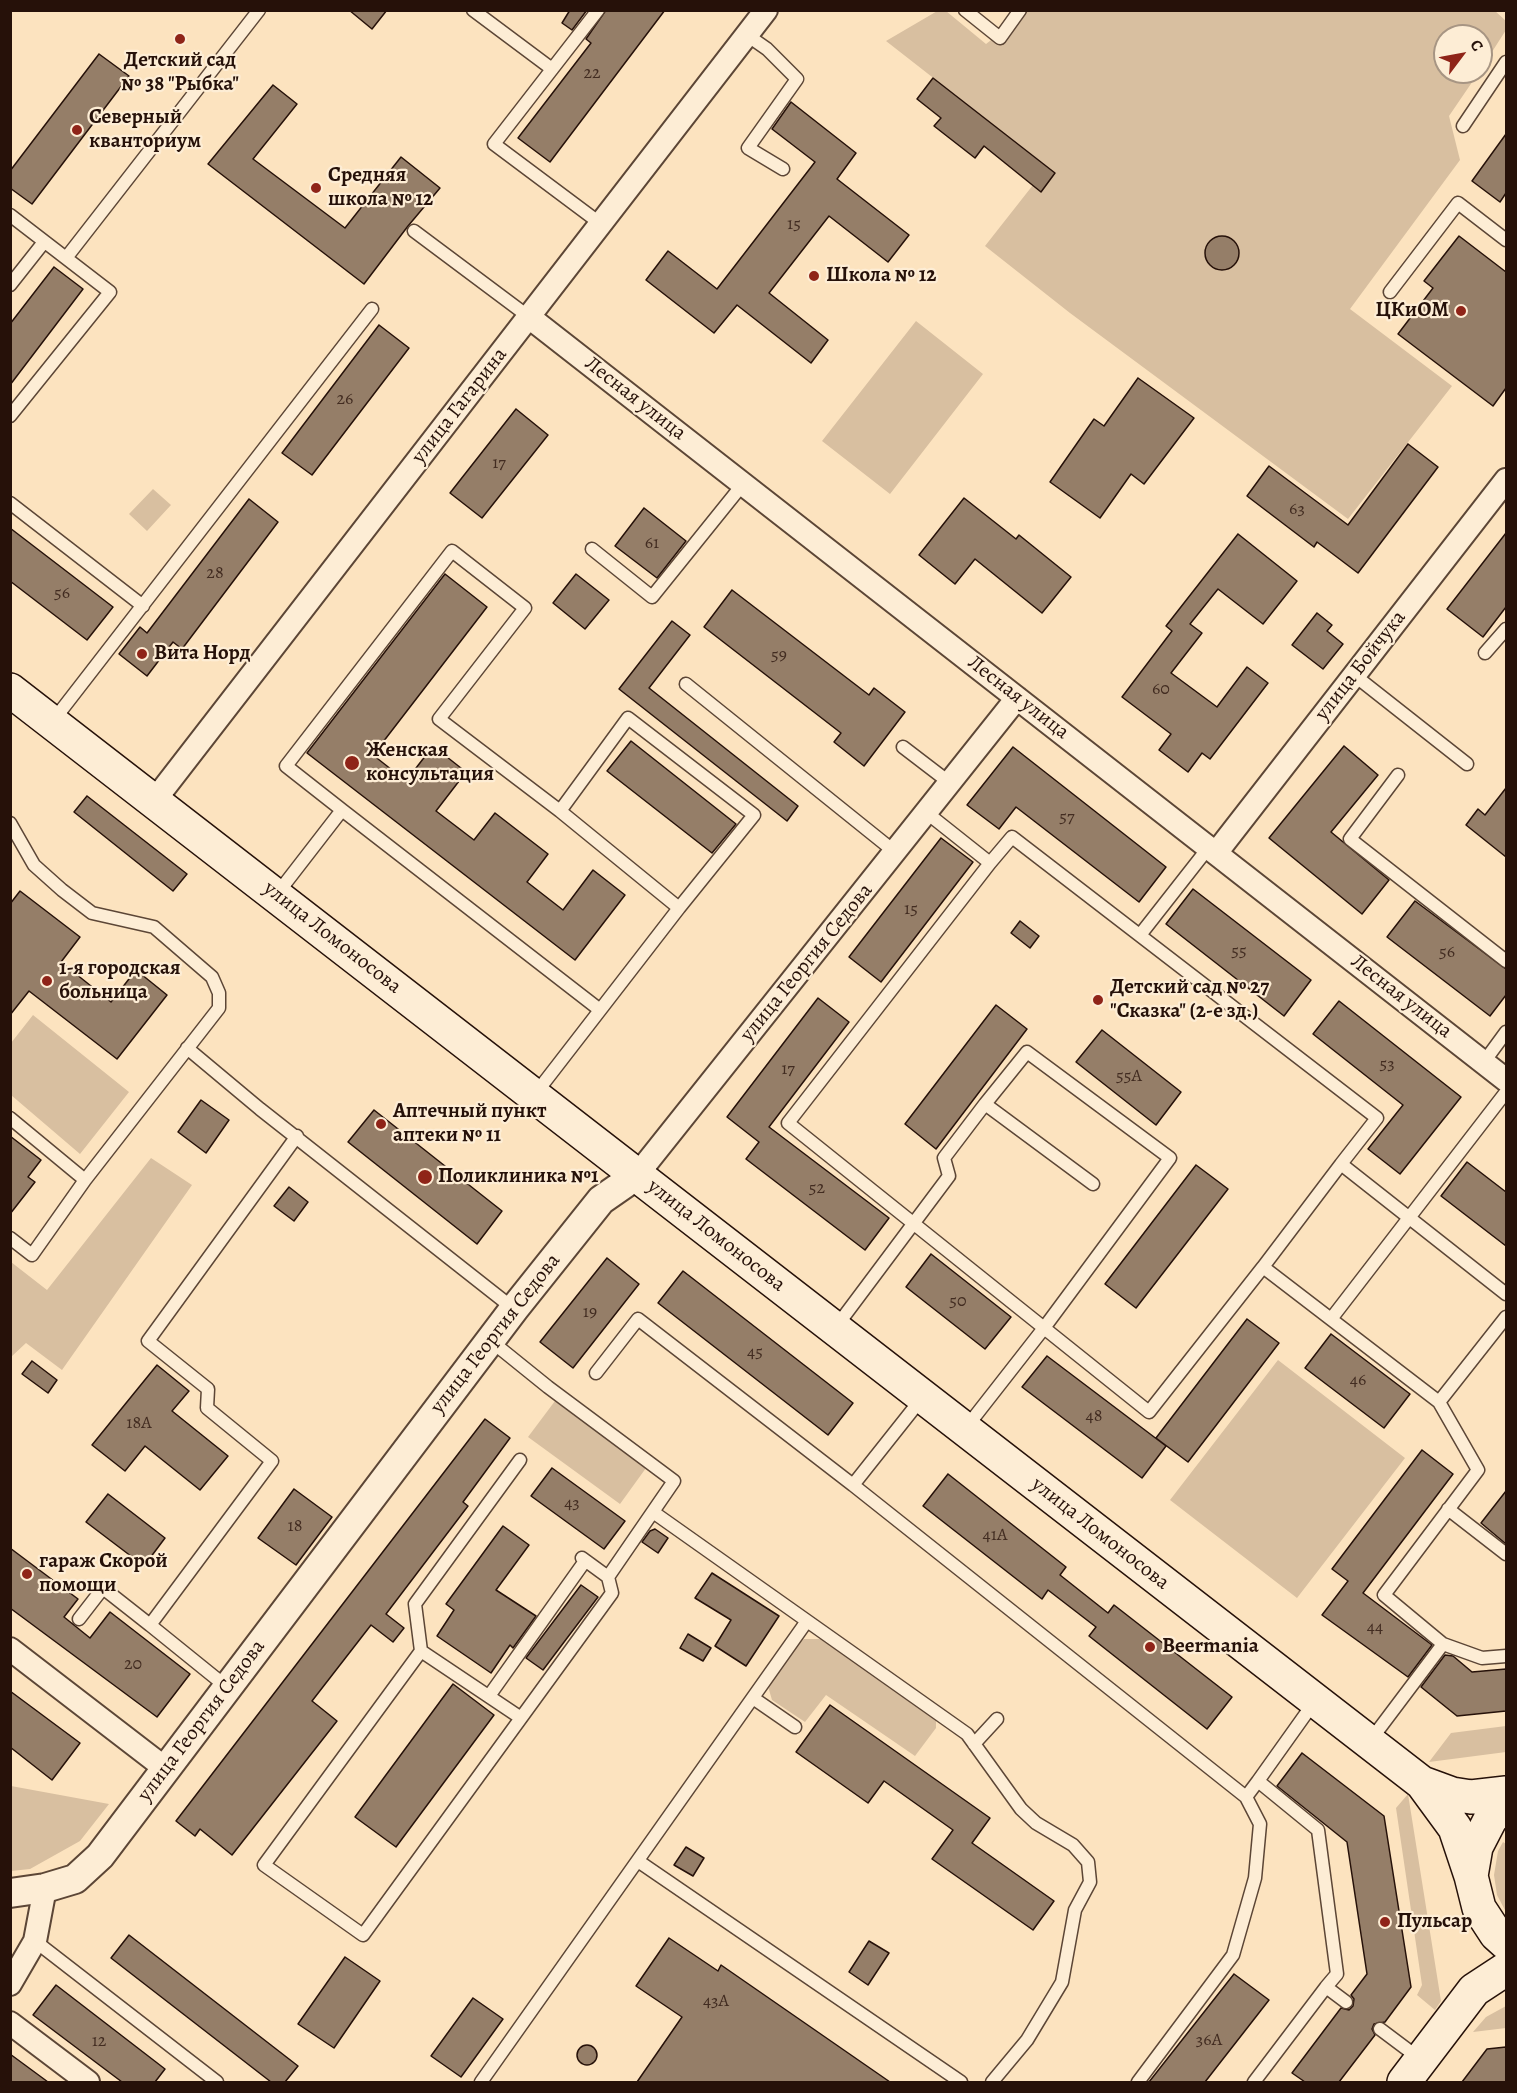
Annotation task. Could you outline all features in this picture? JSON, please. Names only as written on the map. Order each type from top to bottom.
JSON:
[{"type":"main road","name":"улица Ломоносова","points":[[10,690],[1422,1783]]},
{"type":"main road","points":[[1422,1783],[1452,1794],[1471,1797],[1506,1793]]},
{"type":"main road","points":[[1413,2071],[1474,1990],[1483,1968],[1486,1939],[1472,1875],[1455,1828],[1422,1783]]},
{"type":"main road","points":[[1472,1875],[1476,1847],[1491,1818],[1506,1805]]},
{"type":"main road","points":[[1479,1908],[1496,1934],[1506,1943]]},
{"type":"main road","points":[[1474,1990],[1506,1969]]},
{"type":"street","name":"улица Гагарина","points":[[154,801],[764,11]]},
{"type":"street","name":"Лесная улица","points":[[529,317],[1506,1080]]},
{"type":"street","name":"улица Бойчука","points":[[1212,850],[1354,675],[1506,480]]},
{"type":"street","name":"улица Георгия Седова","points":[[10,1893],[45,1888],[75,1879],[100,1856],[514,1310],[601,1200],[637,1175],[1017,698]]},
{"type":"street","points":[[10,1649],[166,1769]]},
{"type":"street","points":[[10,1984],[34,1941],[45,1888]]},
{"type":"street","points":[[10,2023],[88,2082]]},
{"type":"lane","points":[[66,258],[259,10]]},
{"type":"lane","points":[[472,10],[552,69]]},
{"type":"lane","points":[[598,10],[494,144],[601,224]]},
{"type":"lane","points":[[965,10],[1000,38],[1020,10]]},
{"type":"lane","points":[[747,35],[767,49],[797,79],[748,148],[783,168]]},
{"type":"lane","points":[[1463,126],[1506,62]]},
{"type":"lane","points":[[1390,292],[1458,203],[1506,240]]},
{"type":"lane","points":[[10,215],[110,292],[10,416]]},
{"type":"lane","points":[[414,231],[529,317]]},
{"type":"lane","points":[[10,285],[44,242]]},
{"type":"lane","points":[[52,722],[372,309]]},
{"type":"lane","points":[[592,549],[652,597],[743,484]]},
{"type":"lane","points":[[10,503],[143,606]]},
{"type":"lane","points":[[600,1010],[286,766],[452,551],[525,608],[439,719],[560,811],[679,908]]},
{"type":"lane","points":[[1485,653],[1506,629]]},
{"type":"lane","points":[[1354,675],[1467,764]]},
{"type":"lane","points":[[686,684],[895,852]]},
{"type":"lane","points":[[534,1095],[754,814],[628,718],[560,811]]},
{"type":"lane","points":[[903,747],[950,783]]},
{"type":"lane","points":[[1398,775],[1350,839],[1506,961]]},
{"type":"lane","points":[[276,895],[342,810]]},
{"type":"lane","points":[[927,813],[990,863]]},
{"type":"lane","points":[[10,823],[34,865],[62,890],[92,912],[154,927],[212,976],[219,993],[219,1008],[32,1254],[10,1238]]},
{"type":"lane","points":[[1012,837],[1377,1118],[1149,1412],[788,1123],[990,863],[1012,837]]},
{"type":"lane","points":[[1140,935],[1212,850]]},
{"type":"lane","points":[[1484,1062],[1506,1032]]},
{"type":"lane","points":[[187,1048],[514,1310]]},
{"type":"lane","points":[[834,1329],[949,1176],[944,1158],[1027,1052],[1170,1158],[1044,1328],[964,1430]]},
{"type":"lane","points":[[1331,1319],[1506,1092]]},
{"type":"lane","points":[[986,1104],[1094,1184]]},
{"type":"lane","points":[[10,1118],[86,1180]]},
{"type":"lane","points":[[150,1625],[272,1461],[207,1408],[207,1389],[148,1341],[297,1136]]},
{"type":"lane","points":[[1341,1164],[1506,1294]]},
{"type":"lane","points":[[1263,1267],[1439,1402],[1478,1470],[1384,1595],[1443,1644],[1482,1658],[1506,1656]]},
{"type":"lane","points":[[1439,1402],[1506,1317]]},
{"type":"lane","points":[[596,1373],[638,1319],[853,1485],[1246,1797],[1260,1824],[1255,1878],[1233,1954],[1138,2082]]},
{"type":"lane","points":[[491,1341],[674,1481],[608,1577]]},
{"type":"lane","points":[[853,1485],[922,1398]]},
{"type":"lane","points":[[489,1696],[584,1560],[608,1577],[612,1593],[363,1935],[264,1865],[421,1651],[415,1604],[520,1460]]},
{"type":"lane","points":[[1448,1509],[1506,1554]]},
{"type":"lane","points":[[653,1512],[967,1734],[1022,1809],[1036,1823],[1073,1845],[1088,1862],[1090,1882],[1075,1910],[1062,1982],[1027,2040],[992,2082]]},
{"type":"lane","points":[[79,1619],[103,1588],[228,1688]]},
{"type":"lane","points":[[481,2082],[807,1621]]},
{"type":"lane","points":[[1369,1742],[1443,1644]]},
{"type":"lane","points":[[421,1651],[521,1718]]},
{"type":"lane","points":[[753,1698],[795,1727]]},
{"type":"lane","points":[[1246,1797],[1316,1700]]},
{"type":"lane","points":[[974,1744],[997,1719]]},
{"type":"lane","points":[[1254,2082],[1337,1974],[1318,1830],[1258,1781]]},
{"type":"lane","points":[[638,1861],[961,2082]]},
{"type":"lane","points":[[34,1941],[217,2082]]},
{"type":"lane","points":[[1326,1987],[1346,2002]]},
{"type":"lane","points":[[1380,2029],[1413,2071]]},
{"type":"shaded area","points":[[939,10],[946,11],[986,44],[1030,10],[1494,10],[1506,21],[1506,30],[1493,50],[1493,24],[1433,24],[1433,84],[1471,84],[1449,116],[1460,160],[1350,309],[1452,386],[1348,519],[1070,313],[985,246],[1033,185],[1041,192],[1055,173],[886,41]]},
{"type":"shaded area","points":[[916,321],[983,374],[890,494],[822,441]]},
{"type":"shaded area","points":[[153,489],[171,505],[147,531],[129,514]]},
{"type":"shaded area","points":[[33,1015],[129,1092],[80,1154],[11,1095],[11,1043]]},
{"type":"shaded area","points":[[151,1158],[192,1185],[62,1370],[26,1343],[11,1357],[11,1262],[47,1290]]},
{"type":"shaded area","points":[[1278,1360],[1405,1458],[1297,1598],[1170,1500]]},
{"type":"shaded area","points":[[555,1401],[646,1468],[620,1504],[528,1437]]},
{"type":"shaded area","points":[[804,1639],[825,1639],[936,1717],[936,1728],[915,1756],[826,1695],[805,1722],[772,1700],[767,1683],[793,1648]]},
{"type":"shaded area","points":[[1506,1726],[1506,1752],[1429,1762],[1451,1733]]},
{"type":"shaded area","points":[[10,1786],[109,1804],[80,1841],[30,1869],[11,1871]]},
{"type":"shaded area","points":[[1408,1794],[1441,2001],[1435,2010],[1417,1995],[1422,1985],[1396,1808]]},
{"type":"shaded area","points":[[1503,1842],[1506,1844],[1506,1912],[1497,1895],[1494,1875],[1498,1851]]},
{"type":"shaded area","points":[[1506,2006],[1506,2028],[1473,2032],[1486,2017]]},
{"type":"building","points":[[349,10],[387,10],[372,29]]},
{"type":"building","points":[[570,10],[587,10],[572,30],[562,23]]},
{"type":"building","points":[[606,10],[665,10],[550,162],[518,138],[591,43],[586,39]]},
{"type":"building","points":[[99,54],[129,76],[32,204],[10,188],[10,171]]},
{"type":"building","points":[[933,78],[1055,173],[1041,192],[984,146],[975,158],[934,126],[941,118],[917,99]]},
{"type":"building","points":[[273,85],[297,104],[253,159],[345,228],[401,157],[440,188],[364,284],[208,164]]},
{"type":"building","points":[[791,102],[856,153],[837,179],[909,235],[888,262],[829,216],[769,293],[828,340],[811,363],[737,305],[714,333],[646,280],[668,251],[717,289],[815,162],[772,129]]},
{"type":"building","points":[[1506,134],[1506,193],[1500,202],[1472,181]]},
{"type":"building","points":[[1222,236],[1234,241],[1239,253],[1234,265],[1222,270],[1210,265],[1205,253],[1210,241]]},
{"type":"building","name":"ЦКиОМ","points":[[1459,236],[1506,272],[1506,388],[1493,406],[1398,334],[1433,288],[1424,281]]},
{"type":"building","points":[[54,267],[83,289],[10,385],[10,324]]},
{"type":"building","points":[[379,325],[409,348],[312,475],[282,453]]},
{"type":"building","points":[[1138,378],[1194,418],[1144,484],[1131,474],[1100,518],[1050,482],[1094,419],[1104,426]]},
{"type":"building","points":[[516,409],[548,435],[482,518],[450,493]]},
{"type":"building","points":[[1408,444],[1438,467],[1358,573],[1317,542],[1314,547],[1247,496],[1269,466],[1348,525]]},
{"type":"building","points":[[964,498],[1016,539],[1019,535],[1071,577],[1042,613],[975,559],[955,584],[919,555]]},
{"type":"building","points":[[249,499],[278,522],[182,649],[173,642],[147,676],[119,654],[140,627],[147,633]]},
{"type":"building","points":[[644,508],[686,541],[657,578],[615,546]]},
{"type":"building","points":[[10,528],[113,607],[87,640],[10,581]]},
{"type":"building","points":[[1506,533],[1506,607],[1483,637],[1447,609]]},
{"type":"building","points":[[1238,534],[1297,581],[1263,624],[1218,589],[1190,624],[1202,633],[1171,673],[1217,707],[1247,667],[1268,683],[1210,759],[1202,753],[1188,772],[1159,750],[1171,734],[1122,697],[1172,631],[1166,626]]},
{"type":"building","name":"Женская консультация","points":[[445,574],[487,607],[373,755],[406,781],[433,746],[466,772],[436,811],[474,840],[495,813],[548,854],[527,882],[563,910],[593,870],[625,895],[575,960],[307,753]]},
{"type":"building","points":[[576,574],[609,600],[585,629],[553,603]]},
{"type":"building","points":[[732,590],[869,695],[874,688],[905,712],[864,766],[834,742],[841,733],[704,627]]},
{"type":"building","points":[[1317,613],[1332,625],[1327,631],[1343,644],[1323,669],[1292,645]]},
{"type":"building","points":[[672,621],[690,635],[649,688],[798,806],[787,821],[619,689]]},
{"type":"building","points":[[631,741],[736,824],[712,853],[607,771]]},
{"type":"building","points":[[1344,746],[1378,775],[1331,832],[1389,880],[1362,914],[1269,838]]},
{"type":"building","points":[[1013,747],[1166,867],[1139,902],[1016,807],[999,829],[967,805]]},
{"type":"building","points":[[1506,788],[1506,857],[1466,825],[1478,809],[1485,815]]},
{"type":"building","points":[[87,796],[187,874],[173,891],[74,812]]},
{"type":"building","points":[[941,838],[973,862],[881,982],[849,957]]},
{"type":"building","points":[[1193,889],[1311,980],[1284,1016],[1166,924]]},
{"type":"building","name":"1-я городская больница","points":[[20,891],[80,937],[61,962],[111,1002],[136,970],[167,995],[117,1059],[29,991],[10,1015],[10,904]]},
{"type":"building","points":[[1415,901],[1506,969],[1506,995],[1490,1016],[1387,937]]},
{"type":"building","points":[[1020,921],[1039,936],[1030,948],[1011,933]]},
{"type":"building","points":[[818,998],[849,1022],[769,1127],[889,1218],[865,1250],[746,1159],[759,1142],[727,1117]]},
{"type":"building","points":[[1339,1001],[1461,1097],[1400,1174],[1368,1149],[1403,1105],[1313,1034]]},
{"type":"building","points":[[996,1005],[1027,1029],[936,1149],[905,1124]]},
{"type":"building","points":[[1102,1030],[1181,1092],[1156,1125],[1076,1062]]},
{"type":"building","points":[[201,1100],[229,1120],[206,1153],[178,1132]]},
{"type":"building","name":"Поликлиника №1","points":[[374,1110],[502,1211],[477,1244],[348,1142]]},
{"type":"building","points":[[10,1136],[41,1160],[28,1177],[35,1182],[10,1214]]},
{"type":"building","points":[[1467,1162],[1506,1192],[1506,1246],[1441,1196]]},
{"type":"building","points":[[1196,1165],[1228,1189],[1136,1308],[1105,1284]]},
{"type":"building","points":[[289,1187],[308,1202],[294,1221],[274,1206]]},
{"type":"building","points":[[931,1254],[1011,1317],[985,1349],[906,1287]]},
{"type":"building","points":[[607,1258],[639,1284],[573,1368],[540,1342]]},
{"type":"building","points":[[683,1271],[853,1403],[828,1435],[658,1303]]},
{"type":"building","points":[[1247,1319],[1279,1343],[1188,1462],[1156,1438]]},
{"type":"building","points":[[1331,1334],[1410,1394],[1384,1428],[1305,1368]]},
{"type":"building","points":[[1047,1356],[1166,1446],[1142,1478],[1022,1387]]},
{"type":"building","points":[[32,1361],[57,1380],[48,1393],[22,1374]]},
{"type":"building","points":[[157,1365],[189,1391],[172,1411],[228,1456],[200,1490],[145,1446],[125,1471],[92,1445]]},
{"type":"building","points":[[485,1419],[510,1438],[463,1502],[468,1506],[386,1614],[404,1628],[393,1642],[371,1625],[312,1701],[337,1721],[232,1855],[200,1829],[195,1836],[176,1821]]},
{"type":"building","points":[[1422,1450],[1453,1474],[1363,1593],[1432,1645],[1408,1677],[1322,1615],[1348,1581],[1332,1569]]},
{"type":"building","points":[[552,1468],[625,1521],[604,1549],[531,1496]]},
{"type":"building","points":[[948,1474],[1066,1567],[1060,1575],[1108,1613],[1114,1605],[1232,1697],[1207,1729],[1089,1636],[1096,1627],[1048,1590],[1042,1599],[923,1506]]},
{"type":"building","points":[[294,1489],[332,1517],[296,1565],[258,1538]]},
{"type":"building","points":[[1506,1491],[1506,1544],[1481,1523]]},
{"type":"building","points":[[108,1494],[165,1538],[144,1566],[86,1522]]},
{"type":"building","points":[[503,1526],[529,1545],[496,1590],[536,1616],[513,1648],[510,1645],[491,1673],[437,1636],[454,1610],[446,1604]]},
{"type":"building","points":[[655,1529],[668,1538],[658,1553],[642,1542],[650,1531]]},
{"type":"building","points":[[10,1548],[78,1599],[64,1617],[90,1638],[110,1612],[190,1674],[157,1717],[10,1608]]},
{"type":"building","points":[[712,1573],[779,1616],[746,1666],[715,1646],[731,1620],[695,1598]]},
{"type":"building","points":[[581,1585],[598,1597],[543,1670],[526,1658]]},
{"type":"building","points":[[688,1634],[711,1648],[703,1661],[680,1648]]},
{"type":"building","points":[[1445,1655],[1453,1656],[1472,1672],[1506,1669],[1506,1711],[1457,1716],[1421,1687]]},
{"type":"building","points":[[453,1684],[494,1715],[396,1847],[355,1817]]},
{"type":"building","points":[[10,1691],[80,1743],[52,1780],[10,1747]]},
{"type":"building","points":[[830,1705],[990,1818],[972,1843],[1054,1901],[1033,1930],[932,1859],[953,1830],[884,1781],[868,1803],[796,1752]]},
{"type":"building","points":[[1302,1753],[1384,1816],[1411,1987],[1385,2022],[1374,2024],[1372,2029],[1375,2035],[1339,2082],[1305,2082],[1292,2073],[1341,2008],[1349,2010],[1353,2006],[1354,1999],[1351,1995],[1367,1974],[1347,1842],[1277,1786]]},
{"type":"building","points":[[686,1847],[704,1858],[693,1876],[674,1865]]},
{"type":"building","points":[[129,1935],[298,2066],[285,2082],[271,2082],[111,1958]]},
{"type":"building","points":[[669,1938],[718,1971],[721,1965],[890,2082],[637,2082],[682,2017],[636,1986]]},
{"type":"building","points":[[869,1941],[889,1953],[868,1985],[849,1972]]},
{"type":"building","points":[[345,1957],[380,1981],[334,2048],[298,2024]]},
{"type":"building","points":[[1234,1974],[1269,2000],[1205,2082],[1149,2082]]},
{"type":"building","points":[[56,1985],[165,2069],[155,2082],[122,2082],[33,2015]]},
{"type":"building","points":[[473,1998],[503,2019],[461,2077],[431,2056]]},
{"type":"building","points":[[583,2045],[591,2045],[597,2051],[597,2059],[591,2065],[583,2065],[577,2059],[577,2051]]},
{"type":"building","points":[[1506,2047],[1506,2082],[1462,2082],[1487,2049]]},
{"type":"building","points":[[10,2054],[48,2082],[10,2082]]},
{"type":"place","name":"Детский сад № 38 \"Рыбка\"","points":[[180,39]]},
{"type":"place","name":"Северный кванториум","points":[[77,130]]},
{"type":"place","name":"Средняя школа № 12","points":[[316,188]]},
{"type":"place","name":"Школа № 12","points":[[814,276]]},
{"type":"place","name":"ЦКиОМ","points":[[1461,311]]},
{"type":"place","name":"Вита Норд","points":[[142,654]]},
{"type":"place","name":"Женская консультация","points":[[352,763]]},
{"type":"place","name":"1-я городская больница","points":[[47,981]]},
{"type":"place","name":"Детский сад № 27 \"Сказка\" (2-е зд.)","points":[[1098,1000]]},
{"type":"place","name":"Аптечный пункт аптеки № 11","points":[[381,1124]]},
{"type":"place","name":"Поликлиника №1","points":[[425,1177]]},
{"type":"place","name":"гараж Скорой помощи","points":[[27,1574]]},
{"type":"place","name":"Beermania","points":[[1150,1647]]},
{"type":"place","name":"Пульсар","points":[[1385,1922]]}]
